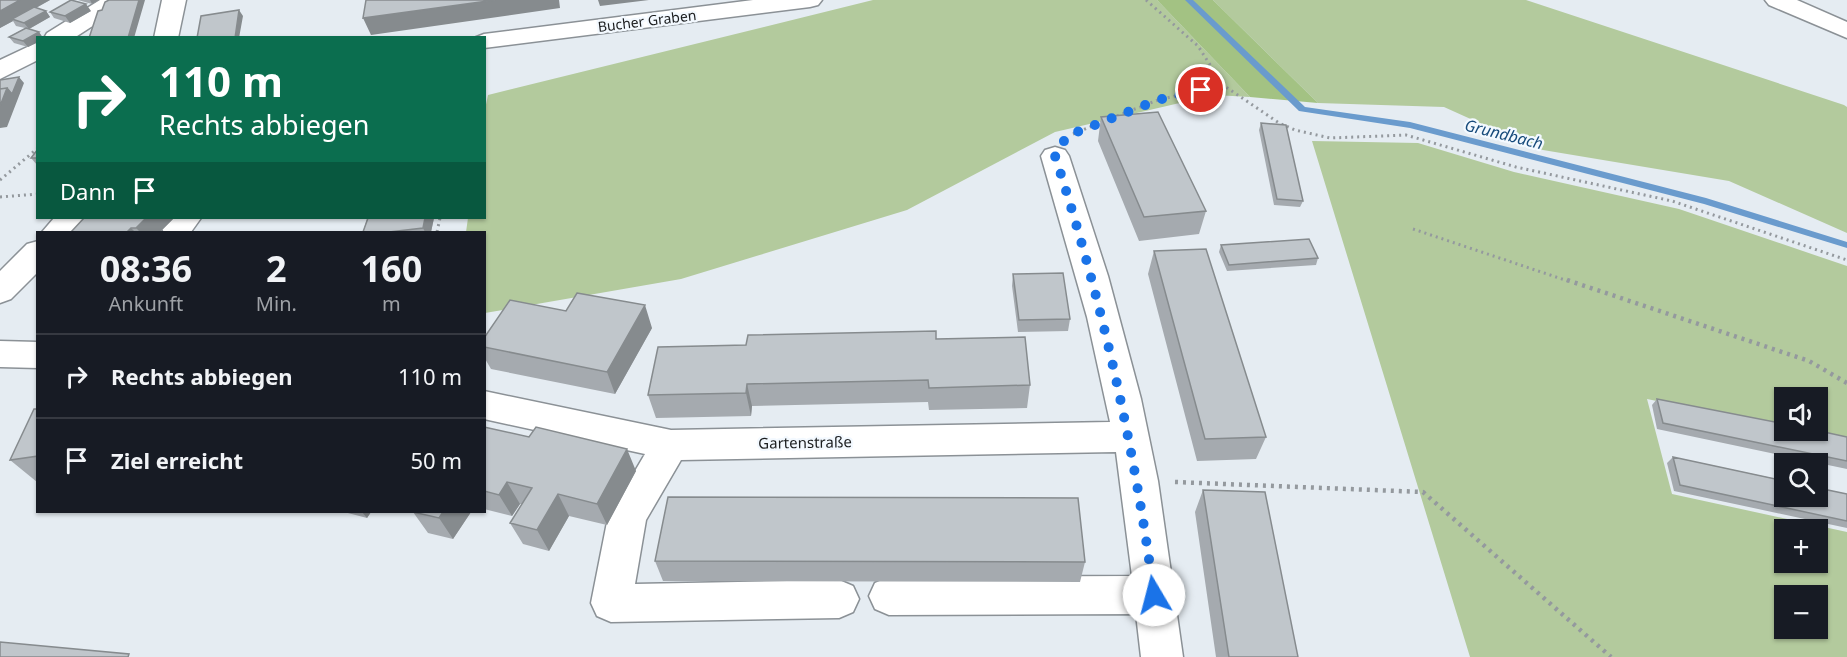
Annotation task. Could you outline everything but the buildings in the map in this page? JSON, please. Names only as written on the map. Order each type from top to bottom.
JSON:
[{"type":"street","points":[[59,36],[117,0]]},
{"type":"street","points":[[166,36],[174,0]]},
{"type":"street","name":"Bucher Graben","points":[[486,41],[810,0]]},
{"type":"street","points":[[1777,0],[1847,31]]},
{"type":"street","points":[[0,71],[36,50]]},
{"type":"street","points":[[1055,156],[1087,255],[1130,437],[1139,481],[1162,657]]},
{"type":"street","points":[[58,231],[70,219]]},
{"type":"street","points":[[0,291],[36,254]]},
{"type":"street","points":[[0,354],[36,356]]},
{"type":"street","name":"Gartenstraße","points":[[486,405],[671,445],[1130,437]]},
{"type":"street","points":[[671,445],[627,517],[611,603],[839,599]]},
{"type":"street","points":[[889,596],[1154,595]]},
{"type":"path","points":[[1146,0],[1198,46],[1223,85],[1279,123],[1330,138],[1406,135],[1431,141],[1516,167],[1672,201],[1847,260]]},
{"type":"path","points":[[1055,156],[1067,136],[1158,100],[1223,85]]},
{"type":"path","points":[[0,180],[36,150]]},
{"type":"path","points":[[0,197],[36,194]]},
{"type":"path","points":[[1413,229],[1809,361],[1847,383]]},
{"type":"path","points":[[1139,481],[1423,492],[1611,657]]},
{"type":"green space","points":[[873,0],[1157,0],[1250,97],[1214,95],[1055,132],[907,210],[681,279],[486,313],[486,231],[466,231],[468,219],[486,219],[486,104],[488,95]]},
{"type":"green space","points":[[1157,0],[1213,0],[1318,103],[1250,97]]},
{"type":"green space","points":[[1213,0],[1526,0],[1844,105],[1847,107],[1847,233],[1729,181],[1537,149],[1444,107],[1318,103]]},
{"type":"green space","points":[[1312,141],[1418,143],[1514,172],[1679,209],[1847,266],[1847,440],[1828,436],[1828,387],[1774,387],[1774,425],[1647,399],[1672,494],[1787,519],[1774,519],[1774,573],[1828,573],[1828,528],[1847,532],[1847,657],[1470,657]]},
{"type":"waterway","name":"Grundbach","points":[[1189,0],[1302,109],[1410,125],[1706,201],[1847,245]]},
{"type":"route","points":[[1154,595],[1139,481],[1130,437],[1087,255],[1055,156],[1067,136],[1158,100],[1201,90]]}]
